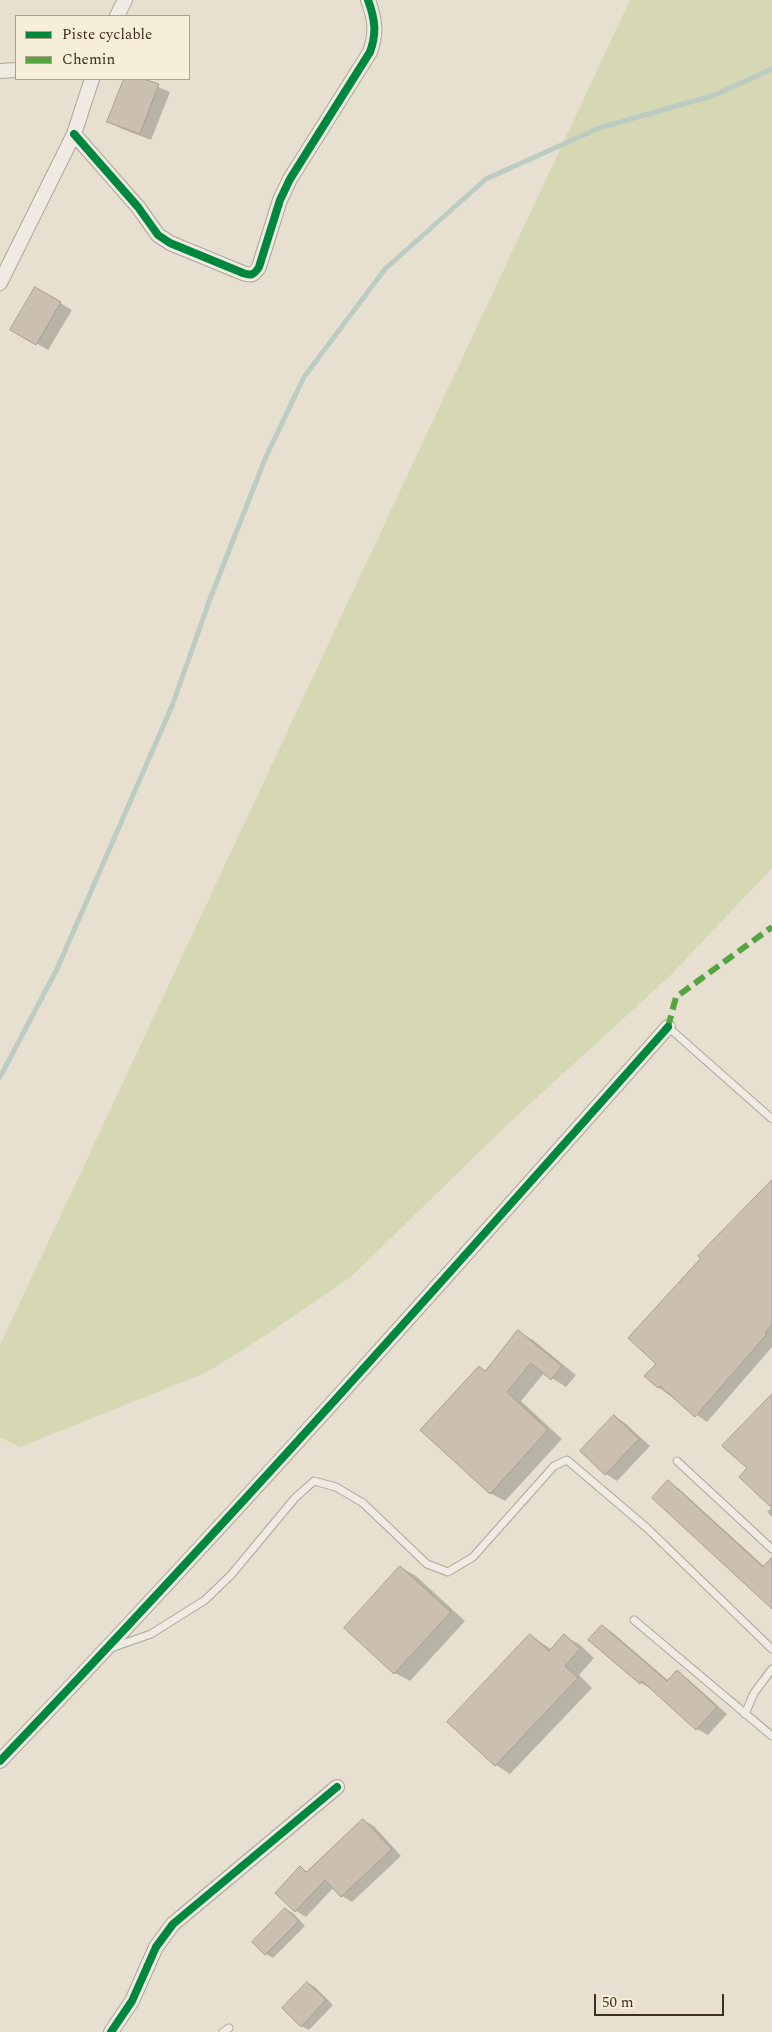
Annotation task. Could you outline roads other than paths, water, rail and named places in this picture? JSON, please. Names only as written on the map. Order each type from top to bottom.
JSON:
[{"type":"street","points":[[118,15],[125,0]]},
{"type":"street","points":[[74,134],[138,207],[158,235],[170,244],[243,273],[250,275],[255,273],[259,267],[280,200],[290,179],[370,52],[376,28],[368,0]]},
{"type":"street","points":[[0,71],[15,70]]},
{"type":"street","points":[[0,283],[74,134],[92,80]]},
{"type":"street","points":[[0,1761],[214,1535],[396,1334],[668,1027]]},
{"type":"street","points":[[111,2032],[132,2001],[156,1947],[173,1924],[337,1786]]},
{"type":"lane","points":[[668,1027],[772,1119]]},
{"type":"lane","points":[[106,1650],[151,1634],[205,1600],[231,1575],[295,1498],[314,1480],[336,1487],[363,1503],[427,1564],[448,1572],[473,1557],[554,1466],[568,1460],[647,1528],[772,1649]]},
{"type":"lane","points":[[677,1461],[772,1549]]},
{"type":"lane","points":[[634,1620],[772,1736]]},
{"type":"lane","points":[[745,1714],[754,1694],[772,1669]]},
{"type":"waterway","points":[[0,1077],[57,969],[172,706],[210,599],[265,459],[304,377],[385,269],[486,179],[599,128],[715,95],[772,69]]}]
